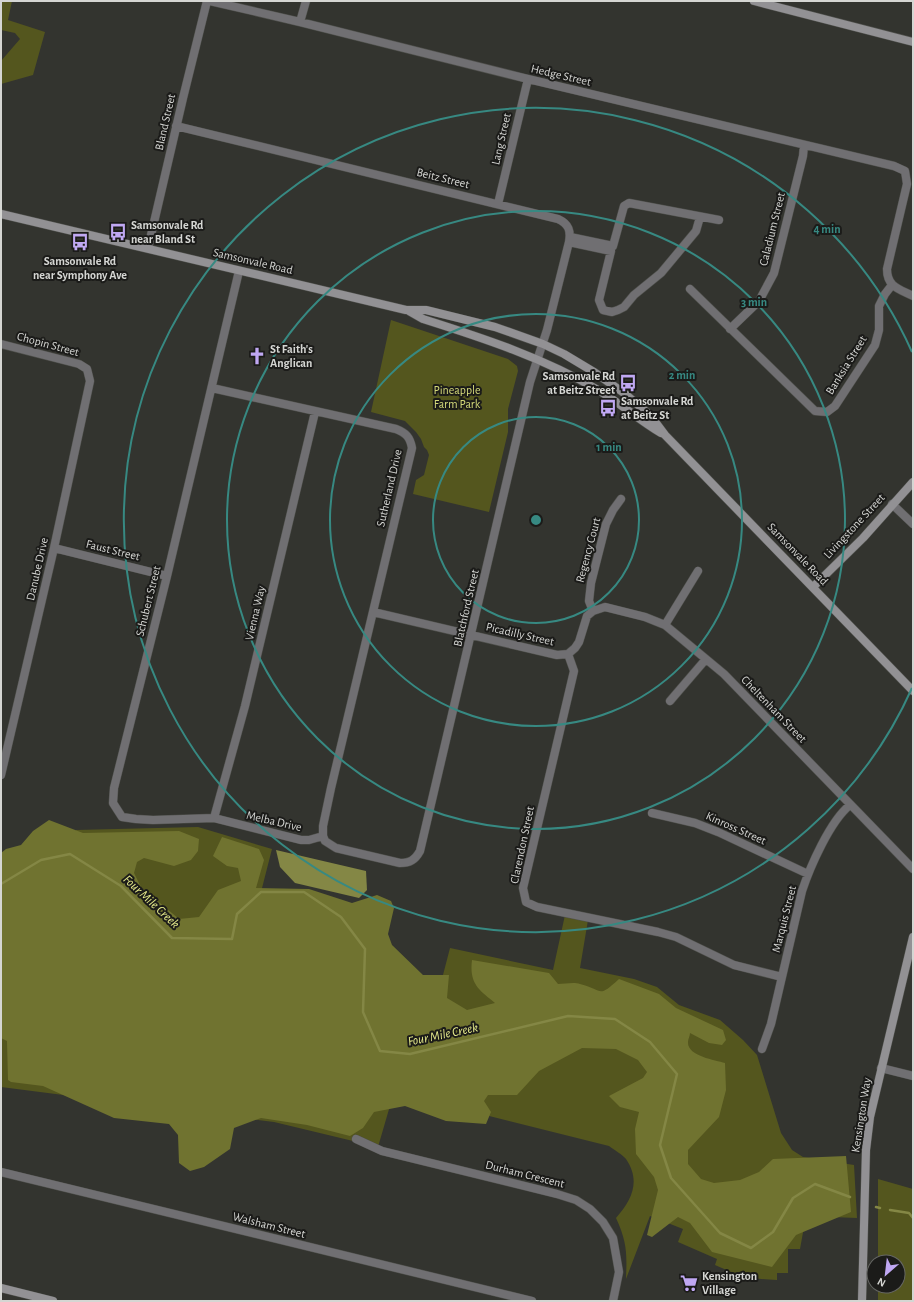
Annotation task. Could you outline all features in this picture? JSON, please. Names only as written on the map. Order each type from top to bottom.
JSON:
[{"type":"main road","points":[[754,1],[913,42]]},
{"type":"main road","name":"Samsonvale Road","points":[[1,214],[406,310],[426,310],[484,324],[509,331],[543,344],[580,363],[624,392],[650,415],[665,435],[913,691]]},
{"type":"main road","name":"Samsonvale Road","points":[[406,310],[423,319],[558,369],[598,390],[643,422],[665,435]]},
{"type":"main road","name":"Livingstone Street","points":[[813,587],[863,538],[913,482]]},
{"type":"main road","name":"Kensington Way","points":[[862,1301],[866,1150],[870,1117],[913,937]]},
{"type":"main road","points":[[1,1288],[53,1301]]},
{"type":"street","name":"Bland Street","points":[[148,248],[207,1]]},
{"type":"street","name":"Hedge Street","points":[[210,1],[300,22],[528,80],[894,166],[905,171],[907,184],[887,269],[887,278],[892,285]]},
{"type":"street","points":[[300,22],[306,1]]},
{"type":"street","name":"Lang Street","points":[[498,204],[528,80]]},
{"type":"street","name":"Beitz Street","points":[[176,126],[558,219],[564,222],[568,227],[569,240]]},
{"type":"street","name":"Caladium Street","points":[[730,328],[759,301],[774,273],[803,156],[804,145]]},
{"type":"street","points":[[569,240],[613,246],[621,212],[624,206],[629,203],[719,220]]},
{"type":"street","points":[[569,240],[611,251],[599,300],[603,310],[612,312],[624,307],[634,295],[661,273],[696,232],[700,217]]},
{"type":"street","points":[[537,360],[543,344],[569,240]]},
{"type":"street","points":[[212,388],[240,271]]},
{"type":"street","points":[[892,285],[913,296]]},
{"type":"street","name":"Banksia Street","points":[[690,289],[815,411],[827,412],[835,406],[875,345],[879,330],[880,306],[885,294],[892,285]]},
{"type":"street","name":"Chopin Street","points":[[1,344],[79,364],[88,368]]},
{"type":"street","name":"Blatchford Street","points":[[323,836],[328,844],[336,848],[400,863],[408,863],[414,860],[420,851],[530,382],[537,360]]},
{"type":"street","name":"Danube Drive","points":[[1,775],[54,548],[90,381],[88,368]]},
{"type":"street","name":"Sutherland Drive","points":[[212,388],[396,429],[408,436],[412,448],[324,818],[323,836]]},
{"type":"street","name":"Schubert Street","points":[[122,817],[113,802],[114,788],[212,388]]},
{"type":"street","name":"Vienna Way","points":[[214,818],[245,706],[315,412]]},
{"type":"street","name":"Regency Court","points":[[593,610],[589,601],[591,583],[606,524],[621,499]]},
{"type":"street","points":[[892,504],[913,524]]},
{"type":"street","name":"Faust Street","points":[[54,548],[167,576]]},
{"type":"street","points":[[665,625],[698,571]]},
{"type":"street","name":"Cheltenham Street","points":[[593,610],[605,607],[645,617],[665,625],[724,674],[913,869]]},
{"type":"street","points":[[568,654],[579,642],[587,616],[593,610]]},
{"type":"street","name":"Picadilly Street","points":[[373,612],[557,655],[568,654]]},
{"type":"street","name":"Clarendon Street","points":[[568,654],[574,671],[523,888],[526,902],[537,908],[676,937],[734,965],[782,977]]},
{"type":"street","points":[[670,701],[706,659]]},
{"type":"street","name":"Marquis Street","points":[[762,1049],[782,977],[802,891],[808,874],[814,859],[833,826],[845,809],[850,805]]},
{"type":"street","name":"Kinross Street","points":[[652,813],[718,832],[808,874]]},
{"type":"street","name":"Melba Drive","points":[[122,817],[153,820],[214,818],[301,840],[309,840],[323,836]]},
{"type":"street","points":[[881,1068],[913,1076]]},
{"type":"street","name":"Durham Crescent","points":[[356,1139],[382,1151],[557,1194],[576,1200],[586,1206],[603,1222],[614,1238],[619,1272],[613,1301]]},
{"type":"street","name":"Walsham Street","points":[[1,1172],[532,1301]]},
{"type":"green space","points":[[1,1],[12,1],[8,20],[45,32],[33,75],[1,84],[1,61],[20,39],[15,33],[1,30]]},
{"type":"green space","name":"Pineapple Farm Park","points":[[391,320],[508,359],[517,366],[518,371],[508,409],[508,432],[489,512],[413,494],[416,480],[424,475],[429,455],[427,450],[416,432],[405,421],[371,412]]},
{"type":"green space","points":[[198,827],[272,849],[261,892],[423,1052],[450,948],[553,970],[565,915],[588,920],[580,968],[634,979],[657,987],[679,1005],[720,1020],[743,1040],[757,1055],[781,1133],[792,1150],[803,1157],[854,1165],[857,1218],[806,1216],[800,1249],[788,1249],[788,1273],[777,1273],[777,1280],[745,1276],[715,1265],[717,1259],[678,1242],[683,1229],[650,1216],[626,1279],[626,1248],[616,1218],[622,1211],[633,1190],[633,1175],[631,1167],[626,1159],[609,1146],[394,1092],[378,1147],[274,1122],[1,1087],[1,881],[70,854],[76,830]]},
{"type":"green space","points":[[878,1179],[913,1189],[913,1301],[878,1301],[878,1294],[906,1294],[906,1254],[878,1254]]},
{"type":"shaded area","points":[[49,820],[83,833],[179,831],[199,839],[198,851],[191,860],[174,866],[144,858],[137,862],[134,873],[141,887],[179,919],[199,917],[218,890],[241,881],[238,868],[227,866],[213,856],[222,837],[259,849],[264,860],[256,888],[309,889],[352,903],[377,895],[391,901],[394,908],[388,934],[392,945],[423,975],[449,975],[447,998],[467,1010],[495,1003],[476,986],[472,975],[472,960],[549,973],[558,984],[578,983],[603,991],[619,979],[659,994],[676,1008],[723,1030],[726,1040],[722,1045],[709,1043],[690,1033],[688,1041],[689,1047],[692,1051],[702,1057],[725,1063],[726,1090],[719,1117],[688,1150],[688,1164],[701,1179],[714,1183],[740,1180],[759,1172],[773,1159],[846,1156],[851,1212],[796,1235],[772,1267],[712,1252],[690,1223],[678,1217],[652,1237],[647,1235],[658,1190],[654,1177],[636,1154],[635,1129],[639,1112],[620,1107],[609,1096],[643,1078],[647,1072],[638,1060],[616,1049],[582,1048],[539,1071],[517,1095],[488,1095],[484,1101],[491,1112],[486,1124],[446,1121],[405,1106],[374,1112],[363,1128],[350,1136],[307,1125],[261,1118],[234,1128],[230,1149],[204,1167],[190,1171],[179,1163],[178,1135],[169,1124],[114,1118],[43,1086],[11,1082],[8,1080],[7,1041],[1,1038],[1,853],[6,849],[21,845],[33,831]]},
{"type":"shaded area","points":[[276,850],[366,871],[367,890],[359,898],[295,883],[280,867]]},
{"type":"waterway","name":"Four Mile Creek","points":[[1,884],[41,860],[70,854],[121,886],[172,938],[232,939],[237,914],[261,892],[304,892],[341,917],[365,949],[363,1012],[380,1051],[410,1054],[568,1016],[615,1019],[650,1042],[677,1074],[660,1145],[671,1178],[720,1233],[751,1248],[773,1232],[793,1198],[815,1184],[850,1197]]},
{"type":"waterway","name":"Four Mile Creek","points":[[876,1207],[880,1208]]},
{"type":"waterway","name":"Four Mile Creek","points":[[890,1210],[909,1213],[913,1218]]},
{"type":"place","name":"Samsonvale Rd near Bland St","points":[[118,232]]},
{"type":"place","name":"Samsonvale Rd near Symphony Ave","points":[[80,242]]},
{"type":"place","name":"St Faith's Anglican","points":[[257,356]]},
{"type":"place","name":"Samsonvale Rd at Beitz Street","points":[[628,383]]},
{"type":"place","name":"Samsonvale Rd at Beitz St","points":[[608,408]]},
{"type":"place","name":"Kensington Village","points":[[689,1283]]}]
